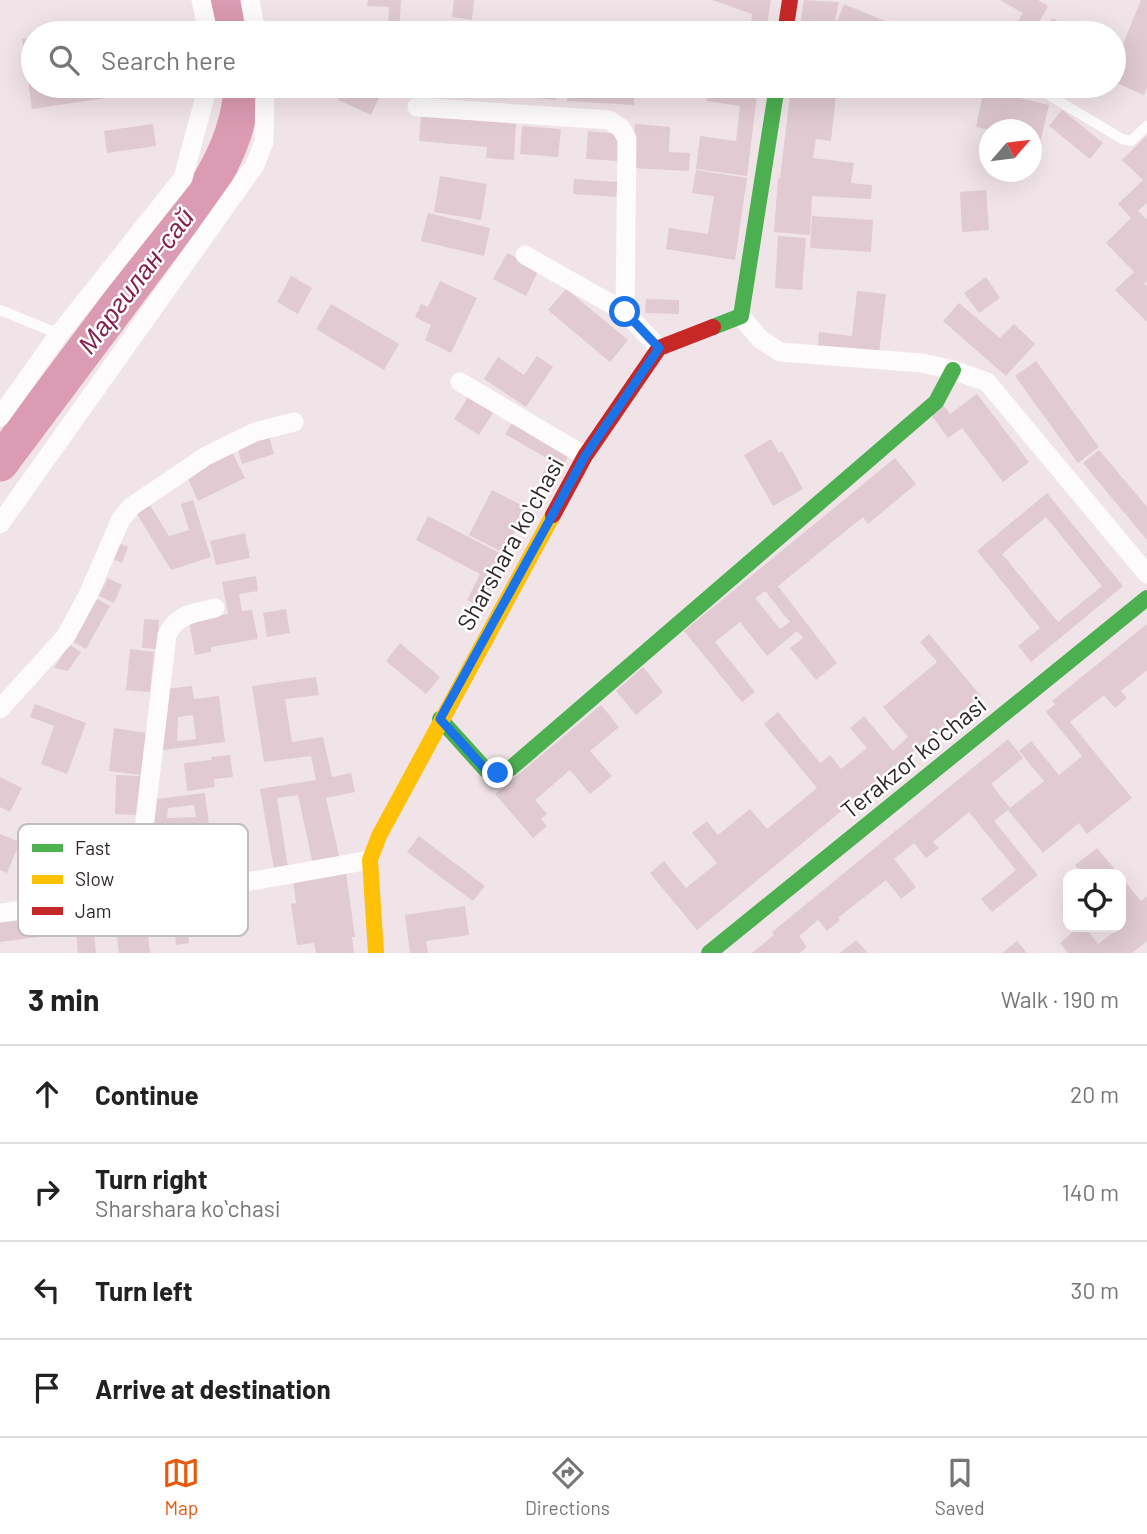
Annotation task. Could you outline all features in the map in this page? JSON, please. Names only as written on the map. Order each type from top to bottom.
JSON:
[{"type":"street","points":[[201,0],[205,21]]},
{"type":"street","points":[[250,0],[254,21]]},
{"type":"street","points":[[787,21],[790,0]]},
{"type":"street","points":[[0,417],[59,334],[183,178],[205,98]]},
{"type":"street","points":[[0,524],[256,165],[264,142],[265,98]]},
{"type":"street","points":[[775,98],[741,316],[760,339],[780,352],[922,363],[987,382],[1147,574]]},
{"type":"street","points":[[417,107],[609,120],[621,128],[627,139],[625,312]]},
{"type":"street","points":[[525,255],[625,312],[659,348],[741,316]]},
{"type":"street","name":"Sharshara koʻchasi","points":[[376,953],[370,860],[379,836],[440,719],[585,456],[659,348]]},
{"type":"street","points":[[440,719],[486,770],[498,773],[511,768],[936,402],[953,370]]},
{"type":"street","points":[[460,382],[585,456]]},
{"type":"street","points":[[0,709],[66,636],[88,595],[121,519],[132,506],[206,456],[255,432],[294,422]]},
{"type":"street","name":"Terakzor koʻchasi","points":[[709,953],[1147,598]]},
{"type":"street","points":[[145,824],[167,635],[173,622],[215,608]]},
{"type":"street","points":[[248,881],[370,860]]},
{"type":"street","points":[[0,913],[18,911]]},
{"type":"lane","points":[[1054,98],[1122,139],[1131,141],[1147,126]]},
{"type":"lane","points":[[0,310],[59,334]]},
{"type":"building","points":[[368,0],[401,0],[400,21],[388,21],[389,7],[367,6]]},
{"type":"building","points":[[454,0],[474,0],[472,20],[452,17]]},
{"type":"building","points":[[712,0],[771,0],[768,21],[751,21],[752,14]]},
{"type":"building","points":[[804,0],[839,2],[835,21],[801,21]]},
{"type":"building","points":[[1000,0],[1038,0],[1048,6],[1040,21],[1018,21],[1023,13]]},
{"type":"building","points":[[1141,0],[1147,0],[1147,87],[1144,95],[1126,87],[1126,37]]},
{"type":"building","points":[[844,4],[885,21],[837,21]]},
{"type":"building","points":[[30,98],[106,98],[32,109]]},
{"type":"building","points":[[339,98],[379,98],[371,115],[338,100]]},
{"type":"building","points":[[567,98],[634,98],[634,105],[567,101]]},
{"type":"building","points":[[707,98],[757,98],[747,176],[696,169],[700,136],[736,141],[740,106],[707,101]]},
{"type":"building","points":[[790,98],[836,98],[831,141],[816,139],[813,158],[854,163],[851,183],[872,185],[871,199],[812,196],[810,235],[774,232],[778,178],[780,179]]},
{"type":"building","points":[[982,98],[1021,98],[1049,105],[1042,135],[1042,119],[979,119],[979,128],[976,127]]},
{"type":"building","points":[[1062,110],[1103,143],[1090,159],[1049,126]]},
{"type":"building","points":[[421,116],[516,124],[514,160],[486,158],[487,147],[419,141]]},
{"type":"building","points":[[153,124],[156,146],[107,153],[104,131]]},
{"type":"building","points":[[635,124],[670,127],[669,152],[690,153],[689,171],[632,168]]},
{"type":"building","points":[[522,126],[561,129],[558,157],[520,154]]},
{"type":"building","points":[[588,131],[620,134],[618,161],[586,159]]},
{"type":"building","points":[[1147,135],[1147,203],[1138,211],[1147,220],[1147,281],[1144,284],[1147,286],[1147,322],[1115,290],[1134,272],[1106,243],[1131,218],[1118,204],[1143,180],[1122,160]]},
{"type":"building","points":[[696,170],[747,178],[735,260],[666,249],[669,228],[708,234],[714,196],[692,193]]},
{"type":"building","points":[[440,176],[487,184],[481,220],[434,212]]},
{"type":"building","points":[[574,179],[618,182],[616,197],[573,194]]},
{"type":"building","points":[[986,190],[989,230],[962,232],[960,192]]},
{"type":"building","points":[[428,213],[490,228],[484,256],[421,241]]},
{"type":"building","points":[[812,216],[873,220],[871,252],[810,248]]},
{"type":"building","points":[[778,236],[806,238],[802,290],[775,288]]},
{"type":"building","points":[[507,253],[539,269],[526,296],[493,279]]},
{"type":"building","points":[[291,276],[312,288],[298,314],[277,302]]},
{"type":"building","points":[[986,277],[1000,298],[979,313],[964,293]]},
{"type":"building","points":[[440,281],[477,298],[451,353],[425,340],[431,325],[415,317],[421,304],[428,307]]},
{"type":"building","points":[[566,289],[628,340],[610,362],[548,310]]},
{"type":"building","points":[[857,291],[886,294],[879,353],[818,346],[819,332],[852,336]]},
{"type":"building","points":[[646,299],[679,300],[679,314],[645,313]]},
{"type":"building","points":[[959,303],[1000,338],[1014,324],[1035,344],[1006,376],[943,321]]},
{"type":"building","points":[[331,304],[399,344],[384,370],[316,329]]},
{"type":"building","points":[[537,356],[553,367],[526,407],[484,379],[498,357],[524,375]]},
{"type":"building","points":[[1036,361],[1099,447],[1078,463],[1015,376]]},
{"type":"building","points":[[470,394],[495,410],[479,435],[454,419]]},
{"type":"building","points":[[977,394],[1029,462],[1003,482],[962,428],[948,438],[932,416],[944,406],[950,414]]},
{"type":"building","points":[[513,421],[570,453],[551,486],[539,479],[550,460],[505,434]]},
{"type":"building","points":[[269,436],[274,454],[242,464],[237,446]]},
{"type":"building","points":[[771,439],[779,453],[782,451],[803,489],[773,506],[744,455]]},
{"type":"building","points":[[1099,450],[1147,507],[1147,540],[1083,463]]},
{"type":"building","points":[[232,452],[245,478],[198,501],[186,474]]},
{"type":"building","points":[[895,458],[916,484],[868,524],[863,517],[778,586],[837,663],[816,680],[790,648],[803,638],[797,631],[767,656],[740,622],[715,642],[755,692],[742,702],[684,631]],"holes":[[[765,591],[790,622],[780,629],[755,598]]]},
{"type":"building","points":[[492,490],[527,508],[504,553],[469,535]]},
{"type":"building","points":[[1047,493],[1123,586],[1031,662],[1018,646],[1040,628],[977,551]],"holes":[[[1046,517],[1102,586],[1058,622],[1002,554]]]},
{"type":"building","points":[[193,500],[211,557],[171,570],[137,514],[149,504],[169,536],[189,530],[181,504]]},
{"type":"building","points":[[428,516],[509,558],[483,608],[467,600],[480,574],[416,540]]},
{"type":"building","points":[[245,533],[250,558],[216,565],[210,541]]},
{"type":"building","points":[[114,541],[128,547],[122,563],[108,557]]},
{"type":"building","points":[[256,576],[258,591],[239,594],[242,611],[252,610],[258,639],[211,647],[211,652],[195,655],[189,621],[228,614],[222,582]]},
{"type":"building","points":[[108,578],[122,585],[114,603],[99,596]]},
{"type":"building","points":[[97,599],[110,606],[86,649],[73,642]]},
{"type":"building","points":[[286,609],[290,633],[267,637],[263,613]]},
{"type":"building","points":[[144,619],[159,620],[157,649],[142,648]]},
{"type":"building","points":[[1147,624],[1147,670],[1121,691],[1127,698],[1115,708],[1104,695],[1070,722],[1132,798],[1087,834],[1079,823],[1043,853],[1008,810],[994,821],[1038,875],[992,912],[981,899],[1016,870],[969,812],[933,842],[939,848],[926,858],[914,843],[894,859],[916,887],[901,899],[886,880],[838,918],[840,920],[827,931],[818,920],[799,936],[807,947],[800,953],[752,953],[774,935],[772,932],[1008,739],[1023,758],[991,784],[1010,808],[1044,781],[1019,751],[1031,741],[1059,775],[1082,756],[1046,712],[1055,704],[1052,701]]},
{"type":"building","points":[[929,634],[981,696],[697,930],[650,873],[664,861],[686,888],[717,863],[692,833],[707,821],[718,835],[750,809],[767,829],[817,788],[764,724],[778,712],[820,763],[830,755],[841,769],[867,748],[850,728],[864,716],[893,751],[908,737],[883,707],[937,662],[920,642]]},
{"type":"building","points":[[400,643],[440,677],[426,694],[386,661]]},
{"type":"building","points":[[69,644],[81,652],[68,671],[54,668]]},
{"type":"building","points":[[130,649],[154,652],[150,692],[126,690]]},
{"type":"building","points":[[643,667],[663,692],[636,715],[616,691]]},
{"type":"building","points":[[316,677],[319,695],[285,699],[292,742],[323,737],[332,777],[351,773],[355,792],[326,798],[340,860],[313,865],[298,795],[277,798],[288,868],[274,869],[260,789],[316,780],[311,756],[264,762],[252,686]]},
{"type":"building","points":[[192,686],[194,699],[219,696],[225,742],[163,750],[166,689]],"holes":[[[193,715],[196,739],[177,741],[178,717]]]},
{"type":"building","points":[[35,704],[86,723],[67,774],[41,764],[54,726],[30,717]]},
{"type":"building","points":[[601,705],[619,727],[590,751],[612,776],[590,794],[570,770],[535,800],[547,814],[541,819],[547,826],[533,838],[495,794]]},
{"type":"building","points":[[114,728],[146,733],[141,775],[109,771]]},
{"type":"building","points":[[230,755],[233,777],[214,779],[215,787],[187,791],[184,763]]},
{"type":"building","points":[[116,775],[141,776],[139,815],[115,814]]},
{"type":"building","points":[[0,777],[22,788],[10,812],[0,807]]},
{"type":"building","points":[[205,793],[209,824],[154,824],[156,799]],"holes":[[[194,805],[196,817],[167,818],[168,808]]]},
{"type":"building","points":[[0,834],[18,841],[18,847],[7,873],[0,870]]},
{"type":"building","points":[[419,836],[485,886],[473,901],[407,852]]},
{"type":"building","points":[[1097,848],[1115,869],[1079,869],[1075,865]]},
{"type":"building","points":[[346,873],[355,937],[352,937],[354,953],[316,953],[314,943],[297,945],[291,904],[296,903],[293,881]]},
{"type":"building","points":[[1126,883],[1141,901],[1147,896],[1147,941],[1132,953],[1068,953],[1060,943],[1073,932],[1089,932],[1098,944],[1114,932],[1126,932]]},
{"type":"building","points":[[465,906],[469,935],[426,941],[428,953],[410,953],[405,915]]},
{"type":"building","points":[[18,919],[18,936],[46,936],[0,942],[0,921]]},
{"type":"building","points":[[76,936],[95,936],[96,953],[78,953]]},
{"type":"building","points":[[117,936],[148,936],[150,953],[119,953]]},
{"type":"building","points":[[175,936],[188,936],[189,943],[176,945]]},
{"type":"building","points":[[856,940],[868,953],[840,953]]},
{"type":"building","points":[[1017,941],[1027,953],[1002,953]]},
{"type":"waterway","name":"Маргилан-сай","points":[[229,0],[233,21]]},
{"type":"waterway","name":"Маргилан-сай","points":[[0,463],[211,181],[232,135],[241,98]]},
{"type":"traffic: fast","points":[[713,327],[741,316],[775,98]]},
{"type":"traffic: fast","points":[[440,719],[486,770],[498,773],[511,768],[936,402],[953,370]]},
{"type":"traffic: fast","points":[[709,953],[1147,598]]},
{"type":"traffic: slow","points":[[376,953],[370,860],[379,836],[553,515]]},
{"type":"traffic: jam","points":[[787,21],[790,0]]},
{"type":"traffic: jam","points":[[553,515],[585,456],[659,348],[713,327]]},
{"type":"route","points":[[498,773],[486,770],[440,719],[585,456],[659,348],[625,312]]}]
